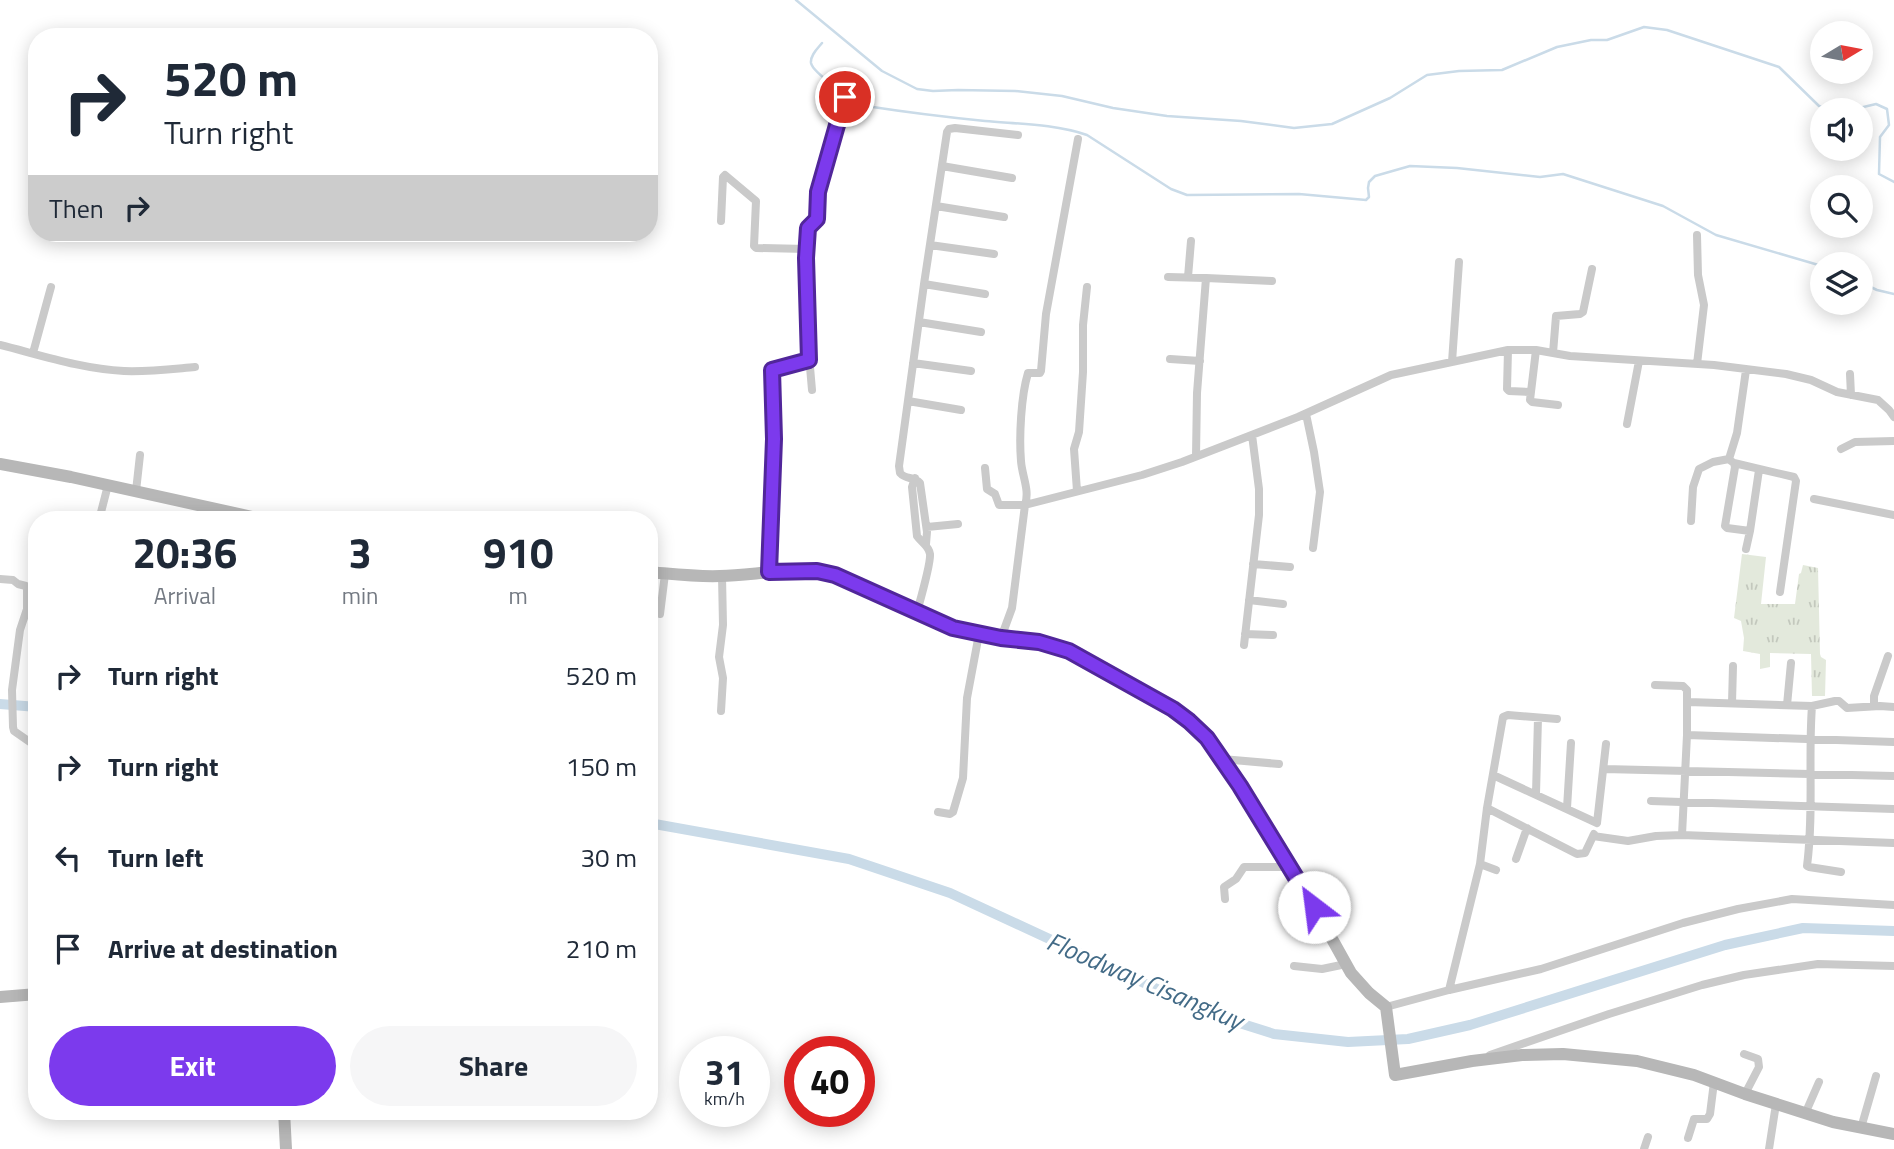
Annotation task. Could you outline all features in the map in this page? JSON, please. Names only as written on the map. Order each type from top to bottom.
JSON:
[{"type":"street","points":[[812,390],[809,360],[808,227],[817,219],[818,192],[845,97]]},
{"type":"street","points":[[917,612],[930,555],[926,544],[921,485],[915,478],[903,477],[900,474],[924,284],[949,129],[1018,135]]},
{"type":"street","points":[[1001,638],[1012,608],[1026,505],[1027,492],[1021,457],[1025,386],[1028,373],[1041,371],[1046,314],[1078,139]]},
{"type":"street","points":[[942,166],[1012,178]]},
{"type":"street","points":[[721,221],[725,175],[755,199],[755,248],[807,249]]},
{"type":"street","points":[[936,206],[1004,216]]},
{"type":"street","points":[[1697,234],[1698,275],[1704,306],[1698,364]]},
{"type":"street","points":[[1188,277],[1191,241]]},
{"type":"street","points":[[930,245],[994,254]]},
{"type":"street","points":[[1452,362],[1459,262]]},
{"type":"street","points":[[1553,353],[1556,316],[1583,312],[1592,269]]},
{"type":"street","points":[[1168,277],[1272,281]]},
{"type":"street","points":[[1196,456],[1197,393],[1206,278]]},
{"type":"street","points":[[924,284],[985,294]]},
{"type":"street","points":[[33,353],[51,287]]},
{"type":"street","points":[[1077,491],[1074,449],[1079,432],[1087,287]]},
{"type":"street","points":[[919,322],[981,332]]},
{"type":"street","points":[[0,345],[94,368],[155,371],[195,367]]},
{"type":"street","points":[[985,468],[987,489],[995,494],[999,505],[1026,505],[1142,475],[1196,456],[1306,414],[1378,380],[1402,372],[1508,350],[1698,364],[1803,377],[1831,390],[1878,400],[1892,410]]},
{"type":"street","points":[[1508,350],[1507,389],[1513,392],[1530,392]]},
{"type":"street","points":[[1536,350],[1530,400],[1558,405]]},
{"type":"street","points":[[1170,359],[1199,361]]},
{"type":"street","points":[[769,572],[774,439],[772,370],[809,360]]},
{"type":"street","points":[[1627,424],[1639,361]]},
{"type":"street","points":[[913,363],[971,371]]},
{"type":"street","points":[[1746,370],[1731,461],[1734,478],[1725,526],[1750,531]]},
{"type":"street","points":[[1850,374],[1850,395]]},
{"type":"street","points":[[908,401],[961,410]]},
{"type":"street","points":[[1306,414],[1320,492],[1313,548]]},
{"type":"street","points":[[1244,645],[1259,502],[1252,435]]},
{"type":"street","points":[[1841,449],[1855,442],[1894,441]]},
{"type":"street","points":[[136,491],[140,455]]},
{"type":"street","points":[[1690,521],[1693,487],[1699,469],[1713,462],[1731,461],[1794,477],[1796,481],[1780,592]]},
{"type":"street","points":[[0,464],[136,491],[218,511]]},
{"type":"street","points":[[1746,549],[1759,470]]},
{"type":"street","points":[[915,478],[912,486],[917,536],[926,544]]},
{"type":"street","points":[[101,511],[108,485]]},
{"type":"street","points":[[1814,499],[1894,515]]},
{"type":"street","points":[[926,527],[958,524]]},
{"type":"street","points":[[1253,564],[1290,567]]},
{"type":"street","points":[[658,573],[722,576],[817,571],[835,575],[953,628],[1001,638],[1039,642],[1069,651],[1189,721],[1207,738],[1240,786],[1292,867],[1355,979],[1387,1010],[1395,1075],[1522,1055],[1598,1056],[1661,1066],[1805,1114],[1894,1134]]},
{"type":"street","points":[[660,614],[665,573]]},
{"type":"street","points":[[721,711],[723,678],[719,657],[723,625],[722,576]]},
{"type":"street","points":[[0,579],[13,580],[27,589],[27,609],[20,630],[12,690],[14,731],[28,741]]},
{"type":"street","points":[[1249,600],[1283,604]]},
{"type":"street","points":[[938,812],[953,812],[963,778],[967,698],[979,634]]},
{"type":"street","points":[[1245,634],[1273,635]]},
{"type":"street","points":[[1874,706],[1874,696],[1888,656]]},
{"type":"street","points":[[1787,705],[1790,663]]},
{"type":"street","points":[[1732,703],[1733,667]]},
{"type":"street","points":[[1655,685],[1685,687],[1688,702],[1682,835]]},
{"type":"street","points":[[1688,702],[1812,706],[1839,701],[1847,708],[1894,707]]},
{"type":"street","points":[[1812,706],[1812,807],[1808,867],[1841,872]]},
{"type":"street","points":[[1449,990],[1480,864],[1503,717],[1508,715],[1557,719]]},
{"type":"street","points":[[1536,794],[1538,718]]},
{"type":"street","points":[[1687,735],[1894,742]]},
{"type":"street","points":[[1567,808],[1570,743]]},
{"type":"street","points":[[1487,808],[1580,854],[1585,853],[1597,823],[1606,744]]},
{"type":"street","points":[[1222,759],[1279,764]]},
{"type":"street","points":[[1604,769],[1894,776]]},
{"type":"street","points":[[1493,775],[1597,823]]},
{"type":"street","points":[[1651,801],[1894,809]]},
{"type":"street","points":[[1516,859],[1527,828]]},
{"type":"street","points":[[1593,836],[1628,841],[1682,835],[1894,843]]},
{"type":"street","points":[[1480,864],[1496,870]]},
{"type":"street","points":[[1225,899],[1224,887],[1236,879],[1244,867],[1292,867]]},
{"type":"street","points":[[1387,1010],[1449,990],[1541,968],[1683,923],[1738,909],[1792,899],[1894,905]]},
{"type":"street","points":[[1294,966],[1322,969],[1346,964]]},
{"type":"street","points":[[1472,1061],[1622,1010],[1744,975],[1818,964],[1894,966]]},
{"type":"street","points":[[0,997],[28,995]]},
{"type":"street","points":[[1744,1054],[1760,1062],[1745,1094]]},
{"type":"street","points":[[1861,1128],[1876,1076]]},
{"type":"street","points":[[1805,1114],[1819,1082]]},
{"type":"street","points":[[1688,1138],[1694,1119],[1707,1119],[1710,1114],[1714,1083]]},
{"type":"street","points":[[1769,1149],[1776,1104]]},
{"type":"street","points":[[284,1120],[286,1149]]},
{"type":"street","points":[[1644,1149],[1648,1136]]},
{"type":"green space","points":[[1742,554],[1766,557],[1761,604],[1795,604],[1799,574],[1803,565],[1818,568],[1820,654],[1826,660],[1825,696],[1812,696],[1811,654],[1770,653],[1770,667],[1760,669],[1760,654],[1743,651],[1741,621],[1734,618]]},
{"type":"waterway","points":[[796,0],[882,71],[917,89],[1015,91],[1062,96],[1113,108],[1167,116],[1294,128],[1332,124],[1390,98],[1427,75],[1502,70],[1557,47],[1591,40],[1607,40],[1644,27],[1667,30],[1779,67],[1811,98]]},
{"type":"waterway","points":[[822,43],[812,57],[813,68],[866,106],[1075,131],[1087,135],[1171,189],[1187,195],[1299,194],[1366,200],[1369,197],[1369,182],[1375,176],[1410,166],[1540,177],[1563,174],[1663,206],[1716,235],[1810,262]]},
{"type":"waterway","points":[[1873,105],[1887,109],[1889,125],[1880,137],[1879,174],[1894,182]]},
{"type":"waterway","points":[[1873,288],[1894,294]]},
{"type":"waterway","name":"Floodway Cisangkuy","points":[[0,704],[28,706]]},
{"type":"waterway","name":"Floodway Cisangkuy","points":[[658,825],[849,859],[950,893],[1211,1014],[1274,1034],[1348,1042],[1408,1039],[1470,1025],[1725,945],[1803,928],[1894,931]]},
{"type":"route","points":[[845,97],[818,192],[817,219],[808,227],[806,258],[809,360],[772,370],[774,439],[769,572],[817,571],[835,575],[953,628],[1001,638],[1039,642],[1069,651],[1173,709],[1207,738],[1292,867],[1314,907]]}]
